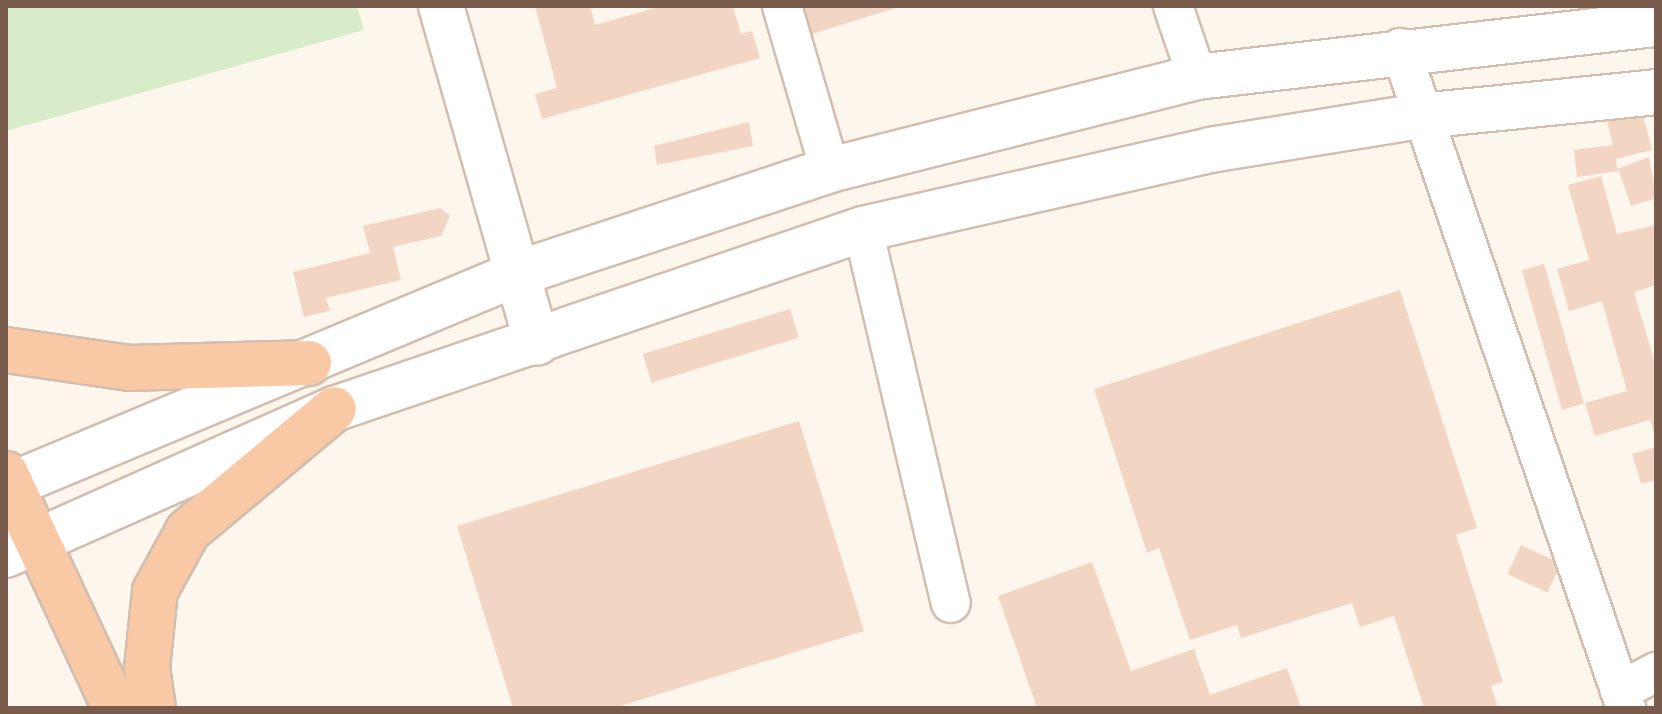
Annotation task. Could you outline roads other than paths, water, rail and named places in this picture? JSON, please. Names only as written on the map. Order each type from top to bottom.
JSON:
[{"type":"highway","points":[[6,350],[130,368],[309,363]]},
{"type":"highway","points":[[153,708],[147,668],[155,591],[188,531],[334,409]]},
{"type":"highway","points":[[8,482],[20,549],[115,708]]},
{"type":"street","points":[[441,6],[537,343]]},
{"type":"street","points":[[782,6],[830,170]]},
{"type":"street","points":[[1173,6],[1197,77]]},
{"type":"street","points":[[8,482],[309,363],[516,274],[830,170],[1197,77],[1636,19]]},
{"type":"street","points":[[1400,48],[1623,699],[1656,672]]},
{"type":"street","points":[[20,549],[334,409],[537,343],[863,229],[1210,150],[1421,116],[1656,92]]},
{"type":"street","points":[[863,229],[951,603]]}]
